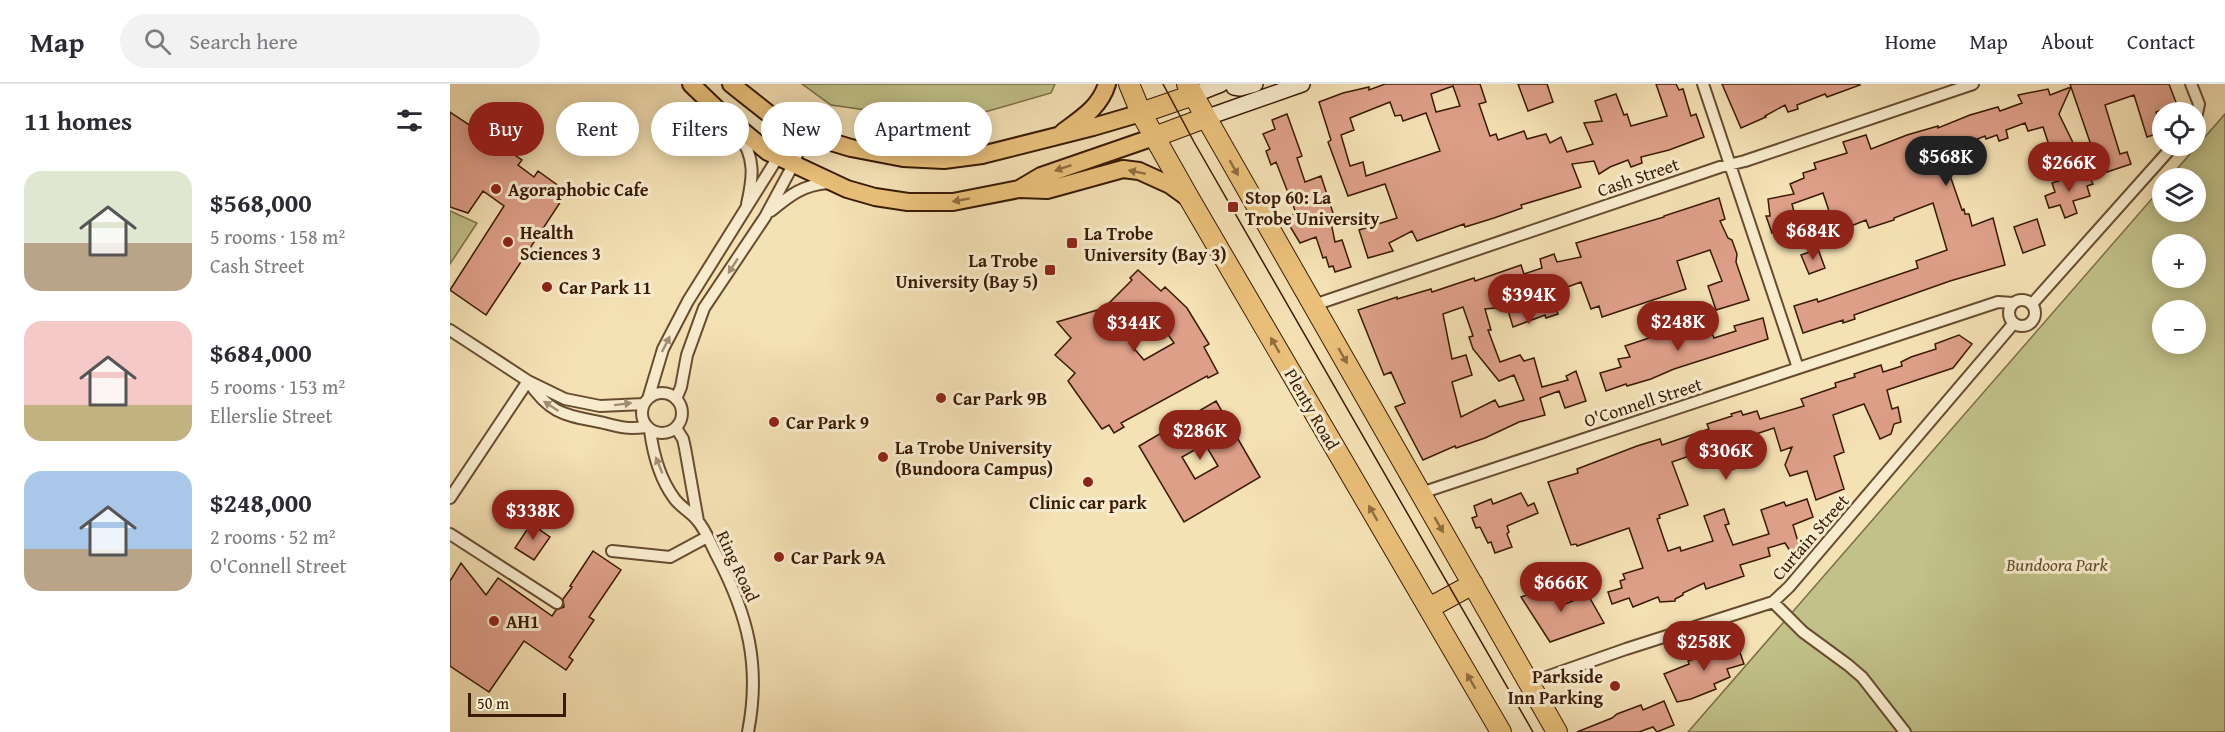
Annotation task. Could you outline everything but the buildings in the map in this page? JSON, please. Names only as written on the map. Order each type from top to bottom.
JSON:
[{"type":"highway","name":"Plenty Road","points":[[1129,84],[1141,113],[1189,198],[1501,732]]},
{"type":"highway","points":[[1141,113],[1190,89],[1557,732]]},
{"type":"highway","points":[[1154,136],[1205,118]]},
{"type":"highway","points":[[1428,608],[1473,584]]},
{"type":"main road","points":[[691,84],[710,102]]},
{"type":"main road","points":[[731,84],[761,108]]},
{"type":"main road","points":[[1057,136],[1092,111],[1100,101],[1107,84]]},
{"type":"main road","points":[[1190,89],[1221,84]]},
{"type":"main road","points":[[1233,84],[1238,88],[1255,84]]},
{"type":"main road","points":[[1205,118],[1302,84]]},
{"type":"main road","points":[[842,144],[876,154],[944,160],[982,155],[1122,120],[1141,113]]},
{"type":"main road","points":[[749,136],[768,152],[832,183],[875,196],[917,202],[953,201],[1019,189],[1047,190],[1123,170],[1139,171],[1154,177],[1189,198]]},
{"type":"main road","points":[[1019,189],[1041,176],[1154,136]]},
{"type":"street","points":[[1703,84],[1798,368]]},
{"type":"street","name":"Cash Street","points":[[1314,305],[1973,84]]},
{"type":"street","points":[[2191,84],[2198,102]]},
{"type":"street","points":[[746,210],[753,177],[749,156]]},
{"type":"street","points":[[648,429],[641,413],[663,349],[699,285],[746,210],[790,156]]},
{"type":"street","points":[[676,399],[681,387],[687,355],[705,308],[765,217],[790,156]]},
{"type":"street","points":[[2032,304],[2164,156]]},
{"type":"street","points":[[765,217],[800,189],[813,184],[832,183]]},
{"type":"street","points":[[2023,300],[2032,304],[2035,314],[2032,322],[2023,326],[2014,323],[2009,314],[2013,303],[2023,300]]},
{"type":"street","name":"O'Connell Street","points":[[1421,494],[1998,302],[2013,303]]},
{"type":"street","name":"Curtain Street","points":[[1529,683],[1773,602],[1797,578],[2014,323]]},
{"type":"street","points":[[450,330],[528,381],[576,403],[600,406],[646,401],[662,393],[676,399],[683,412],[682,419],[672,432],[660,434],[648,429],[626,429],[570,417],[544,402],[528,381]]},
{"type":"street","points":[[450,498],[528,381]]},
{"type":"street","points":[[570,417],[576,403]]},
{"type":"street","name":"Ring Road","points":[[676,428],[683,439],[698,521]]},
{"type":"street","name":"Ring Road","points":[[648,429],[653,450],[674,498],[698,521],[734,587],[746,622],[754,674],[753,702],[748,732]]},
{"type":"street","points":[[450,534],[557,603]]},
{"type":"street","points":[[612,551],[670,557],[707,537]]},
{"type":"street","points":[[1773,602],[1803,632],[1848,664],[1862,677],[1905,732]]},
{"type":"green space","points":[[802,84],[1055,84],[1051,93],[992,110],[992,102],[854,102],[854,108],[842,107],[842,102],[827,102]]},
{"type":"green space","name":"Bundoora Park","points":[[2225,114],[2225,732],[1688,732],[2152,199],[2152,222],[2206,222],[2206,168],[2178,168],[2188,156],[2206,156],[2206,136]]},
{"type":"green space","points":[[450,211],[477,223],[450,264]]},
{"type":"tram line","points":[[1163,84],[1194,142],[1533,732]]},
{"type":"place","name":"Agoraphobic Cafe","points":[[496,189]]},
{"type":"place","name":"Stop 60: La Trobe University","points":[[1233,207]]},
{"type":"place","name":"Health Sciences 3","points":[[508,242]]},
{"type":"place","name":"La Trobe University (Bay 3)","points":[[1072,243]]},
{"type":"place","name":"La Trobe University (Bay 5)","points":[[1050,270]]},
{"type":"place","name":"Car Park 11","points":[[547,287]]},
{"type":"place","name":"Car Park 9B","points":[[941,398]]},
{"type":"place","name":"Car Park 9","points":[[774,422]]},
{"type":"place","name":"La Trobe University (Bundoora Campus)","points":[[883,457]]},
{"type":"place","name":"Clinic car park","points":[[1088,482]]},
{"type":"place","name":"Car Park 9A","points":[[779,557]]},
{"type":"place","name":"AH1","points":[[494,621]]},
{"type":"place","name":"Parkside Inn Parking","points":[[1615,686]]}]
